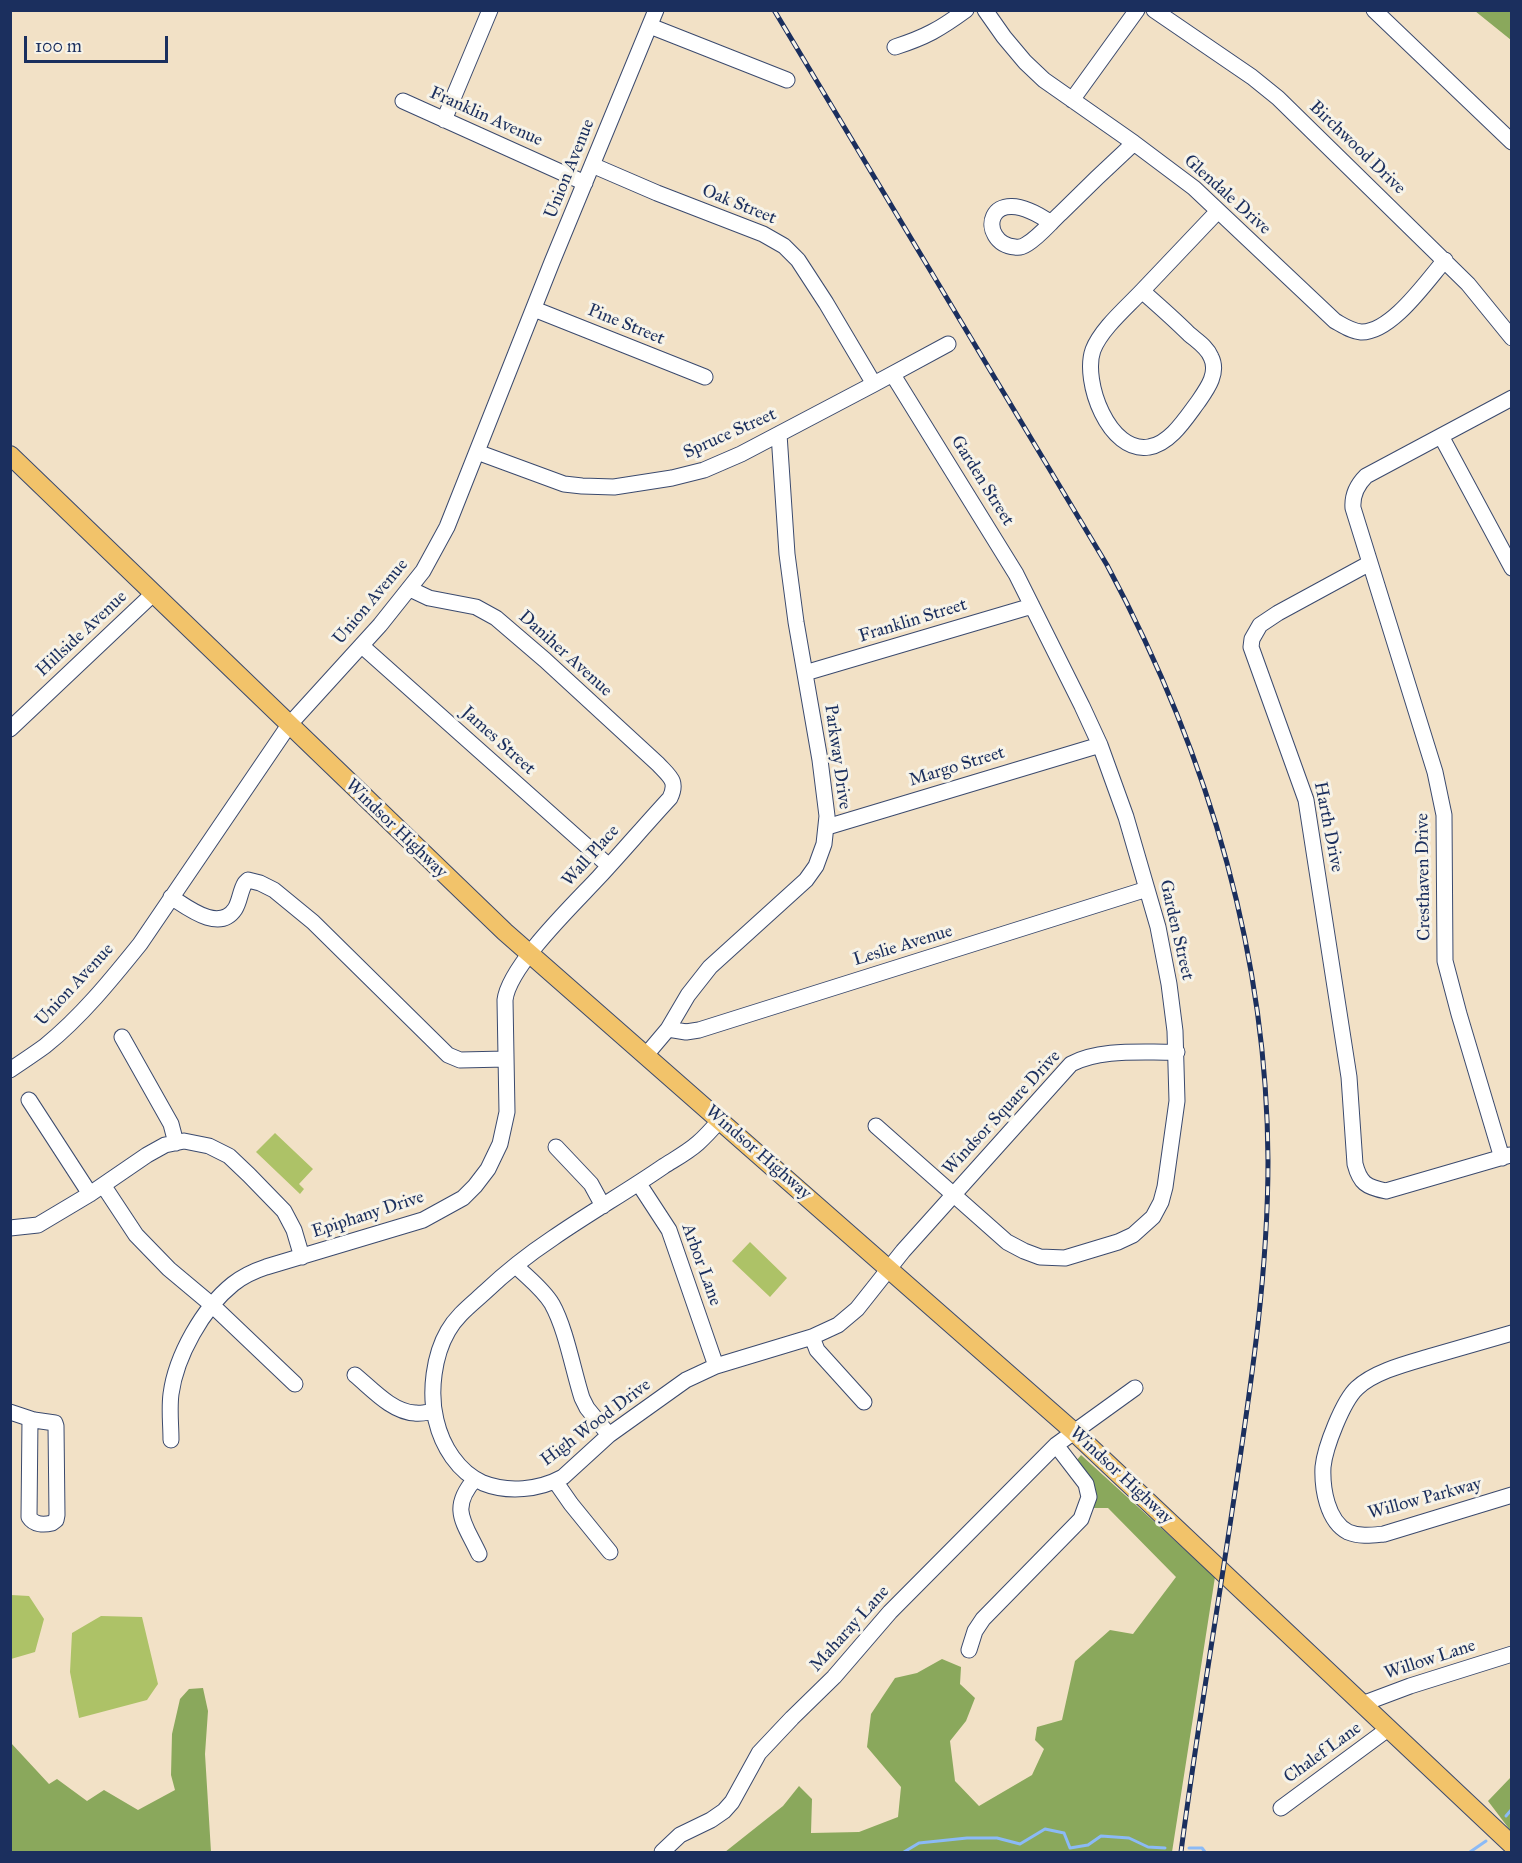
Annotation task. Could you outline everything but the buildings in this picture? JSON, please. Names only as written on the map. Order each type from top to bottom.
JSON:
[{"type":"main road","name":"Windsor Highway","points":[[10,455],[505,932],[1073,1431],[1512,1845]]},
{"type":"street","points":[[444,120],[490,10]]},
{"type":"street","name":"Union Avenue","points":[[10,1070],[45,1045],[85,1009],[114,977],[140,944],[289,725],[362,646],[423,571],[447,527],[656,10]]},
{"type":"street","points":[[895,47],[918,40],[936,31],[966,10]]},
{"type":"street","name":"Glendale Drive","points":[[985,10],[1004,38],[1044,80],[1194,188],[1335,321],[1350,330],[1363,332],[1376,329],[1388,322],[1398,314],[1445,261]]},
{"type":"street","points":[[1072,100],[1137,10]]},
{"type":"street","name":"Birchwood Drive","points":[[1154,10],[1252,77],[1278,98],[1468,284],[1512,338]]},
{"type":"street","points":[[1374,10],[1512,142]]},
{"type":"street","points":[[650,26],[787,80]]},
{"type":"street","name":"Franklin Avenue","points":[[403,101],[585,183]]},
{"type":"street","points":[[1050,223],[1134,143]]},
{"type":"street","name":"Oak Street","points":[[592,165],[763,234],[784,246],[804,269],[874,384]]},
{"type":"street","points":[[1142,291],[1208,351],[1214,365],[1213,377],[1200,399],[1180,424],[1159,444],[1145,447],[1130,446],[1121,440],[1107,421],[1095,394],[1090,367],[1094,350],[1104,333],[1142,291],[1218,211]]},
{"type":"street","name":"Pine Street","points":[[534,309],[705,377]]},
{"type":"street","name":"Spruce Street","points":[[477,452],[564,484],[614,487],[672,478],[704,470],[741,454],[948,344]]},
{"type":"street","name":"Garden Street","points":[[876,1126],[1007,1242],[1040,1257],[1065,1258],[1118,1242],[1133,1235],[1153,1217],[1161,1202],[1165,1186],[1177,1101],[1177,1052],[1169,984],[1158,927],[1126,818],[1100,745],[1016,574],[893,375]]},
{"type":"street","points":[[1370,563],[1353,508],[1354,493],[1361,481],[1366,476],[1512,398]]},
{"type":"street","name":"Parkway Drive","points":[[646,1055],[669,1029],[688,995],[710,967],[806,880],[816,866],[824,844],[827,816],[787,554],[779,434]]},
{"type":"street","points":[[1437,439],[1512,568]]},
{"type":"street","name":"Cresthaven Drive","points":[[1370,563],[1443,804],[1445,961],[1459,1014],[1507,1156]]},
{"type":"street","name":"Harth Drive","points":[[1370,563],[1260,625],[1252,639],[1251,647],[1306,800],[1349,1077],[1354,1164],[1358,1177],[1367,1185],[1386,1191],[1507,1156]]},
{"type":"street","name":"Daniher Avenue","points":[[410,589],[429,598],[476,607],[496,618],[650,756],[674,782]]},
{"type":"street","name":"Hillside Avenue","points":[[10,729],[154,593]]},
{"type":"street","name":"Franklin Street","points":[[805,673],[1032,606]]},
{"type":"street","name":"James Street","points":[[362,646],[609,866]]},
{"type":"street","name":"Margo Street","points":[[826,827],[1100,745]]},
{"type":"street","name":"Wall Place","points":[[530,953],[670,798],[674,782]]},
{"type":"street","points":[[171,897],[196,912],[219,919],[234,911],[248,880],[260,883],[274,890],[313,922],[448,1055],[460,1060],[506,1059]]},
{"type":"street","name":"Leslie Avenue","points":[[669,1029],[686,1032],[699,1030],[1147,889]]},
{"type":"street","name":"Epiphany Drive","points":[[171,1440],[171,1396],[175,1374],[186,1347],[212,1305],[234,1283],[266,1267],[423,1220],[455,1203],[476,1186],[488,1169],[500,1144],[507,1112],[506,991],[530,953]]},
{"type":"street","points":[[122,1036],[171,1124],[176,1143]]},
{"type":"street","name":"Windsor Square Drive","points":[[890,1268],[1071,1064],[1082,1058],[1098,1054],[1177,1052]]},
{"type":"street","points":[[29,1100],[90,1194]]},
{"type":"street","name":"High Wood Drive","points":[[720,1120],[697,1144],[639,1184],[552,1238],[496,1282],[458,1317],[448,1330],[441,1347],[434,1380],[434,1411],[439,1432],[448,1450],[459,1465],[475,1479],[491,1486],[514,1489],[537,1487],[555,1481],[609,1435],[686,1380],[716,1366],[812,1337],[838,1325],[857,1309],[890,1268]]},
{"type":"street","points":[[10,1228],[38,1225],[90,1194],[147,1155],[165,1145],[184,1141],[209,1146],[229,1156],[284,1211],[294,1230],[302,1257]]},
{"type":"street","points":[[556,1147],[591,1184],[603,1206]]},
{"type":"street","name":"Arbor Lane","points":[[639,1184],[669,1230],[716,1366]]},
{"type":"street","points":[[103,1185],[136,1235],[169,1269],[212,1305],[295,1384]]},
{"type":"street","points":[[516,1266],[552,1304],[562,1329],[582,1398],[587,1408],[609,1435]]},
{"type":"street","name":"Willow Parkway","points":[[1512,1333],[1386,1371],[1357,1387],[1336,1423],[1323,1465],[1324,1486],[1330,1509],[1339,1525],[1349,1532],[1366,1536],[1384,1534],[1512,1495]]},
{"type":"street","points":[[812,1337],[817,1350],[864,1402]]},
{"type":"street","points":[[355,1375],[393,1406],[416,1413],[434,1411]]},
{"type":"street","name":"Maharay Lane","points":[[662,1852],[680,1835],[724,1811],[732,1802],[759,1753],[834,1677],[897,1605],[1056,1445],[1135,1388]]},
{"type":"street","points":[[10,1412],[30,1419],[50,1421],[56,1426],[57,1515],[56,1520],[52,1523],[36,1523],[29,1517],[30,1419]]},
{"type":"street","points":[[969,1650],[975,1631],[984,1619],[1081,1519],[1089,1497],[1086,1484],[1056,1445]]},
{"type":"street","points":[[475,1479],[464,1492],[460,1509],[479,1554]]},
{"type":"street","points":[[555,1481],[610,1552]]},
{"type":"street","name":"Willow Lane","points":[[1362,1704],[1410,1686],[1512,1654]]},
{"type":"street","name":"Chalef Lane","points":[[1281,1808],[1388,1729]]},
{"type":"green space","points":[[1475,11],[1511,11],[1511,40]]},
{"type":"green space","points":[[275,1133],[313,1169],[299,1184],[304,1189],[300,1194],[256,1152]]},
{"type":"green space","points":[[750,1242],[787,1278],[770,1297],[732,1261]]},
{"type":"green space","points":[[1081,1455],[1215,1577],[1172,1852],[725,1852],[783,1806],[799,1786],[812,1799],[811,1833],[859,1832],[898,1817],[901,1787],[867,1747],[871,1714],[895,1678],[917,1673],[942,1659],[961,1667],[960,1684],[975,1698],[966,1721],[950,1741],[955,1781],[979,1806],[1032,1775],[1044,1749],[1035,1740],[1037,1727],[1062,1720],[1075,1661],[1110,1630],[1133,1634],[1176,1577],[1108,1508],[1092,1508],[1092,1484],[1077,1460]]},
{"type":"green space","points":[[11,1595],[29,1596],[44,1619],[35,1652],[11,1659]]},
{"type":"green space","points":[[101,1616],[142,1617],[158,1684],[147,1700],[79,1718],[70,1672],[72,1633]]},
{"type":"green space","points":[[203,1688],[208,1711],[205,1754],[211,1852],[11,1852],[11,1743],[49,1784],[57,1779],[87,1801],[104,1790],[138,1810],[175,1790],[171,1775],[172,1734],[180,1699],[189,1689]]},
{"type":"green space","points":[[1511,1777],[1512,1829],[1510,1830],[1488,1801]]},
{"type":"waterway","points":[[1506,1816],[1512,1809]]},
{"type":"waterway","points":[[904,1852],[919,1843],[967,1838],[997,1838],[1020,1844],[1045,1829],[1064,1833],[1070,1848],[1088,1845],[1101,1836],[1129,1838],[1148,1847],[1165,1848]]},
{"type":"waterway","points":[[1470,1852],[1486,1841]]},
{"type":"waterway","points":[[1189,1848],[1202,1848],[1205,1852]]},
{"type":"railway","points":[[774,10],[1107,565],[1174,706],[1201,779],[1224,853],[1243,928],[1256,1005],[1265,1082],[1268,1161],[1265,1243],[1248,1405],[1181,1852]]}]
